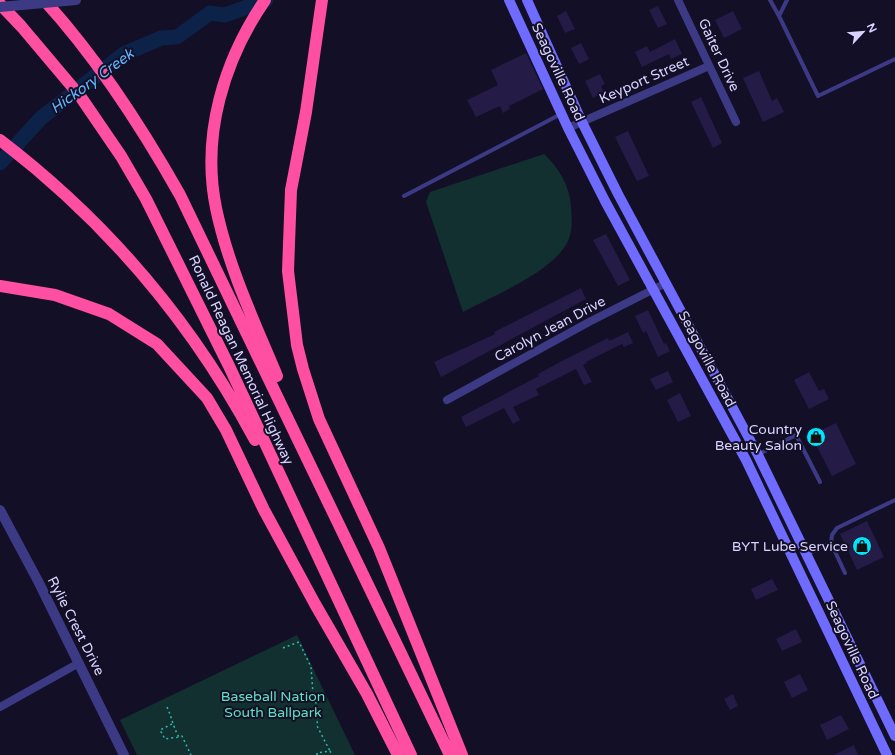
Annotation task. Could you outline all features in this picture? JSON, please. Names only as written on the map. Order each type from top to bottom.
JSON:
[{"type":"highway","name":"Ronald Reagan Memorial Highway","points":[[44,0],[84,47],[150,140],[197,229],[450,755]]},
{"type":"highway","points":[[265,0],[240,40],[229,66],[215,119],[212,176],[215,206],[224,241],[270,360],[335,518]]},
{"type":"highway","points":[[322,0],[303,127],[291,190],[288,271],[297,345],[319,418],[379,548],[462,755]]},
{"type":"highway","name":"Ronald Reagan Memorial Highway","points":[[0,5],[80,96],[120,156],[146,199],[168,240],[343,608],[411,755]]},
{"type":"highway","points":[[0,140],[62,191],[88,215],[137,268],[176,318],[213,371],[248,427],[343,608]]},
{"type":"highway","points":[[0,286],[54,295],[109,314],[157,344],[207,398],[226,430],[264,510],[315,604],[367,694],[398,755]]},
{"type":"main road","name":"Seagoville Road","points":[[509,0],[568,128],[605,201],[746,460],[887,755]]},
{"type":"main road","name":"Seagoville Road","points":[[527,0],[582,122],[618,194],[758,455],[895,736]]},
{"type":"main road","points":[[534,54],[548,47]]},
{"type":"main road","points":[[746,460],[758,455]]},
{"type":"main road","points":[[794,561],[807,554]]},
{"type":"street","points":[[0,5],[76,0]]},
{"type":"street","name":"Gaiter Drive","points":[[678,0],[736,122]]},
{"type":"street","name":"Keyport Street","points":[[568,128],[709,66]]},
{"type":"street","name":"Carolyn Jean Drive","points":[[447,400],[589,322],[666,283]]},
{"type":"street","name":"Rylie Crest Drive","points":[[0,510],[79,663],[124,755]]},
{"type":"street","points":[[0,707],[79,663]]},
{"type":"lane","points":[[770,0],[818,96],[895,59]]},
{"type":"lane","points":[[779,16],[787,0]]},
{"type":"lane","points":[[404,196],[562,114]]},
{"type":"lane","points":[[758,455],[796,435],[820,482]]},
{"type":"lane","points":[[845,573],[830,543],[833,532],[837,528],[895,500]]},
{"type":"lane","points":[[807,554],[830,543]]},
{"type":"path","points":[[282,648],[300,642],[311,667],[313,694],[318,709],[317,726],[332,755]]},
{"type":"path","points":[[167,707],[173,719],[172,724],[179,737]]},
{"type":"path","points":[[172,724],[160,730],[166,739],[182,736],[191,755]]},
{"type":"path","points":[[317,755],[317,753],[330,751]]},
{"type":"green space","points":[[544,154],[559,171],[566,185],[570,199],[572,225],[567,243],[549,264],[505,291],[463,312],[426,202],[430,192]]},
{"type":"green space","name":"Baseball Nation South Ballpark","points":[[297,635],[355,755],[137,755],[120,720]]},
{"type":"building","points":[[658,6],[667,24],[658,28],[649,10]]},
{"type":"building","points":[[566,11],[575,29],[565,33],[557,16]]},
{"type":"building","points":[[733,11],[742,29],[724,38],[715,20]]},
{"type":"building","points":[[675,39],[682,54],[671,59],[669,54],[642,67],[635,52],[647,46],[650,52]]},
{"type":"building","points":[[581,43],[589,59],[579,64],[571,48]]},
{"type":"building","points":[[526,53],[543,89],[509,106],[510,109],[503,113],[500,106],[476,117],[467,100],[498,85],[491,70]]},
{"type":"building","points":[[759,71],[772,101],[777,98],[784,112],[763,122],[743,78]]},
{"type":"building","points":[[600,74],[605,84],[601,86],[604,92],[593,98],[585,81]]},
{"type":"building","points":[[701,97],[722,143],[713,148],[691,102]]},
{"type":"building","points":[[628,131],[649,176],[637,181],[615,137]]},
{"type":"building","points":[[606,234],[630,280],[618,286],[593,240]]},
{"type":"building","points":[[581,288],[586,299],[441,377],[434,362],[495,334],[494,332]]},
{"type":"building","points":[[648,310],[664,344],[666,343],[670,351],[658,357],[646,331],[643,333],[635,316]]},
{"type":"building","points":[[628,332],[633,343],[624,347],[622,344],[586,362],[587,363],[583,365],[592,382],[584,385],[576,369],[536,389],[539,395],[513,407],[520,420],[513,424],[504,408],[466,427],[461,417],[539,376],[538,374],[560,362],[608,338],[609,341]]},
{"type":"building","points":[[668,371],[673,382],[656,390],[650,379]]},
{"type":"building","points":[[809,372],[819,391],[824,389],[829,399],[809,409],[794,380]]},
{"type":"building","points":[[680,393],[691,416],[678,422],[667,400]]},
{"type":"building","points":[[836,423],[856,464],[832,476],[811,435]]},
{"type":"building","name":"BYT Lube Service","points":[[867,521],[884,557],[857,570],[840,534]]},
{"type":"building","points":[[772,579],[778,590],[756,600],[751,589]]},
{"type":"building","points":[[796,629],[802,642],[782,651],[776,639]]},
{"type":"building","points":[[800,674],[808,690],[792,698],[784,682]]},
{"type":"building","points":[[733,694],[738,706],[730,710],[724,699]]},
{"type":"building","points":[[841,715],[849,729],[827,740],[820,725]]},
{"type":"building","points":[[854,745],[858,755],[834,755]]},
{"type":"waterway","name":"Hickory Creek","points":[[0,163],[41,118],[124,54],[161,38],[177,37],[210,13],[225,15],[266,0]]},
{"type":"place","name":"Country Beauty Salon","points":[[816,437]]},
{"type":"place","name":"BYT Lube Service","points":[[862,546]]}]
